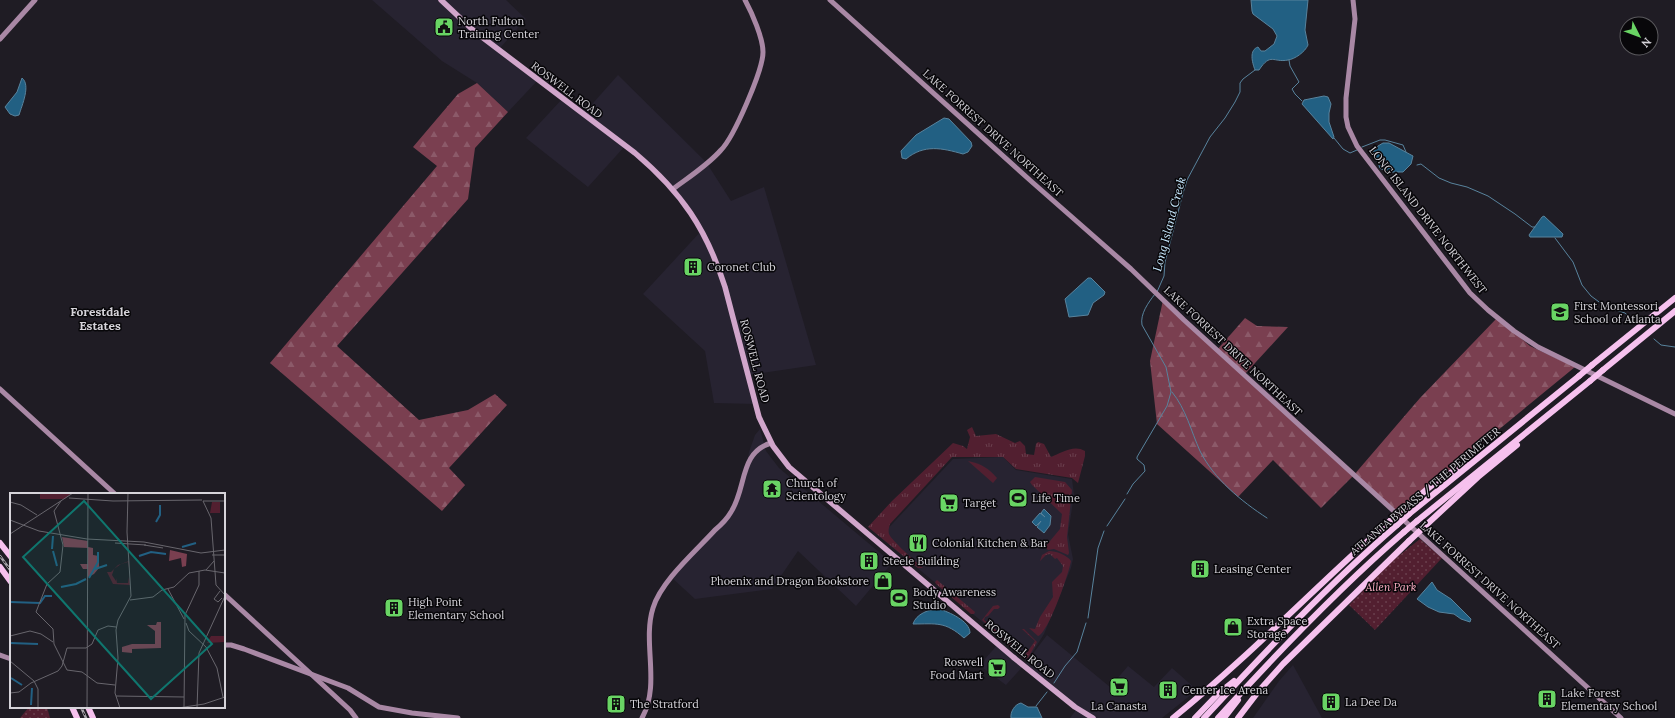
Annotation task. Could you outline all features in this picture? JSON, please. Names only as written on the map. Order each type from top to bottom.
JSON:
[{"type":"highway","name":"ATLANTA BYPASS / THE PERIMETER","points":[[1204,718],[1245,673],[1350,567],[1396,525],[1675,298]]},
{"type":"highway","name":"ATLANTA BYPASS / THE PERIMETER","points":[[1218,718],[1298,633],[1356,575],[1404,532],[1675,311]]},
{"type":"highway","points":[[1238,718],[1250,701],[1283,664],[1409,541],[1478,477],[1537,429],[1558,406]]},
{"type":"highway","points":[[1173,718],[1234,667],[1391,520],[1436,482],[1457,469],[1470,464]]},
{"type":"highway","points":[[0,543],[10,556]]},
{"type":"highway","points":[[0,567],[10,581]]},
{"type":"highway","points":[[1195,718],[1219,693],[1245,673]]},
{"type":"highway","points":[[1224,718],[1234,707],[1243,691]]},
{"type":"highway","points":[[71,708],[75,718]]},
{"type":"highway","points":[[88,708],[93,718]]},
{"type":"main road","name":"ROSWELL ROAD","points":[[441,0],[474,31],[635,153],[673,189],[700,228],[721,274],[759,416],[771,443],[789,467],[806,483],[1019,662],[1078,709],[1093,718]]},
{"type":"main road","name":"ROSWELL ROAD","points":[[1078,709],[1086,718]]},
{"type":"street","points":[[0,39],[35,0]]},
{"type":"street","points":[[673,189],[721,151],[734,131],[742,114],[762,62],[762,43],[745,0]]},
{"type":"street","name":"LAKE FORREST DRIVE NORTHEAST","points":[[830,0],[1131,269],[1157,295],[1621,718]]},
{"type":"street","name":"LONG ISLAND DRIVE NORTHWEST","points":[[1353,0],[1355,21],[1346,98],[1348,127],[1357,146],[1452,270],[1481,304],[1529,341],[1675,414]]},
{"type":"street","points":[[0,389],[114,493]]},
{"type":"street","points":[[642,718],[649,695],[650,628],[652,609],[656,599],[666,583],[731,513],[741,492],[748,462],[758,448],[771,443]]},
{"type":"street","points":[[225,595],[350,710],[356,718]]},
{"type":"street","points":[[225,645],[231,645],[244,649],[348,688],[383,708],[458,718]]},
{"type":"street","points":[[0,654],[10,659]]},
{"type":"shaded area","points":[[372,0],[506,0],[526,19],[500,48],[538,80],[508,112],[477,83],[442,61]]},
{"type":"shaded area","points":[[618,75],[706,162],[731,201],[764,187],[816,365],[748,375],[756,404],[714,403],[705,351],[643,294],[702,230],[667,180],[625,146],[588,187],[526,138],[563,98],[586,111]]},
{"type":"shaded area","points":[[760,429],[766,451],[779,468],[892,563],[856,606],[798,551],[772,589],[695,599],[671,577],[722,526],[742,490],[749,452],[755,435]]},
{"type":"shaded area","points":[[1003,457],[1016,470],[1072,479],[1074,495],[1068,534],[1073,559],[1071,568],[1044,634],[1029,658],[1025,660],[1009,644],[880,537],[953,459]]},
{"type":"shaded area","points":[[1047,635],[1110,687],[1128,666],[1154,687],[1172,668],[1197,690],[1162,718],[1070,718],[1076,710],[1037,681],[1026,663]]},
{"type":"shaded area","points":[[999,643],[1026,663],[1006,685],[983,668],[985,659]]},
{"type":"shaded area","points":[[1293,665],[1322,718],[1253,718],[1279,681]]},
{"type":"green space","points":[[477,83],[508,112],[475,148],[468,199],[337,346],[419,420],[468,410],[495,394],[507,405],[449,468],[465,485],[442,511],[270,363],[437,166],[413,147],[458,94]]},
{"type":"green space","points":[[1163,300],[1217,350],[1245,318],[1257,326],[1288,327],[1244,375],[1353,476],[1321,508],[1273,460],[1238,497],[1157,424],[1150,361]]},
{"type":"green space","points":[[1497,318],[1530,346],[1575,367],[1397,513],[1353,476],[1420,398]]},
{"type":"green space","points":[[972,427],[976,436],[996,434],[1015,443],[1020,441],[1025,446],[1026,454],[1034,455],[1036,444],[1038,442],[1044,444],[1051,457],[1063,451],[1076,448],[1085,451],[1078,483],[1072,478],[1016,469],[1003,457],[952,457],[890,524],[889,534],[904,551],[923,568],[918,568],[868,527],[892,501],[953,443],[967,449],[970,437],[967,430]]},
{"type":"green space","points":[[968,461],[984,467],[997,478],[993,483]]},
{"type":"green space","points":[[1035,477],[1065,482],[1072,490],[1067,537],[1068,555],[1054,549],[1048,550],[1045,547],[1060,529],[1062,514],[1032,485],[1030,482]]},
{"type":"green space","name":"Allen Park","points":[[1420,539],[1442,558],[1375,630],[1349,605],[1392,561]]},
{"type":"green space","points":[[1049,551],[1061,554],[1071,561],[1052,615],[1042,633],[1038,636],[1029,628],[1035,629],[1040,617],[1053,597],[1052,582],[1062,572],[1063,566],[1057,558],[1055,559],[1050,554],[1046,555],[1040,561],[1042,555]]},
{"type":"green space","points":[[937,580],[975,612],[974,614],[971,614],[936,584],[935,582]]},
{"type":"green space","points":[[998,605],[1000,607],[998,609],[994,609],[988,616],[985,617],[984,620],[1002,635],[1008,637],[1010,642],[1025,655],[1035,641],[1022,629],[1024,629],[1037,642],[1028,658],[1024,659],[1020,656],[982,620],[993,606]]},
{"type":"green space","points":[[28,708],[47,708],[50,718],[20,718]]},
{"type":"water","points":[[1251,0],[1308,0],[1305,30],[1308,45],[1300,55],[1283,61],[1272,59],[1266,61],[1259,70],[1255,70],[1252,60],[1253,51],[1258,47],[1261,51],[1265,51],[1274,44],[1277,36],[1273,29],[1253,14]]},
{"type":"water","points":[[22,78],[25,81],[26,90],[19,115],[15,116],[10,114],[5,107],[17,92]]},
{"type":"water","points":[[1324,96],[1328,97],[1331,104],[1329,122],[1334,137],[1333,139],[1302,104],[1304,100]]},
{"type":"water","points":[[944,118],[949,119],[971,142],[972,146],[968,152],[963,154],[948,150],[926,149],[913,154],[906,159],[902,158],[901,151],[916,135]]},
{"type":"water","points":[[1383,143],[1389,143],[1413,156],[1411,164],[1403,172],[1387,172],[1380,168],[1373,152]]},
{"type":"water","points":[[1544,216],[1563,234],[1562,237],[1530,237],[1529,235]]},
{"type":"water","points":[[1088,278],[1091,278],[1105,292],[1104,295],[1093,303],[1088,315],[1069,317],[1065,299]]},
{"type":"water","points":[[1044,509],[1051,516],[1050,525],[1044,533],[1037,527],[1041,521],[1036,526],[1032,522],[1040,513],[1045,517],[1041,513]]},
{"type":"water","points":[[1432,582],[1437,590],[1451,599],[1471,619],[1470,622],[1461,619],[1454,614],[1439,612],[1428,607],[1417,599]]},
{"type":"water","points":[[939,609],[948,612],[963,621],[967,625],[970,633],[964,638],[946,626],[934,624],[913,624],[917,617],[923,613]]},
{"type":"water","points":[[1021,703],[1028,707],[1037,707],[1042,718],[1011,718],[1013,709]]},
{"type":"waterway","points":[[1289,60],[1290,66],[1299,82],[1292,89],[1302,101]]},
{"type":"waterway","name":"Long Island Creek","points":[[1157,292],[1164,276],[1165,262],[1187,180],[1210,137],[1235,102],[1240,92],[1240,83],[1255,70]]},
{"type":"waterway","points":[[1334,138],[1343,149],[1350,153],[1357,150]]},
{"type":"waterway","points":[[1362,147],[1380,140],[1385,140],[1403,145],[1406,152]]},
{"type":"waterway","points":[[1417,165],[1421,164],[1439,178],[1467,187],[1488,196],[1532,227],[1535,227]]},
{"type":"waterway","points":[[1555,238],[1573,262],[1582,285],[1591,296],[1606,307],[1625,313],[1634,321]]},
{"type":"waterway","name":"Long Island Creek","points":[[1127,494],[1133,484],[1145,471],[1144,465],[1137,459],[1137,457],[1167,406],[1171,392],[1166,367],[1142,325],[1143,313],[1155,294]]},
{"type":"waterway","points":[[1654,339],[1661,345],[1675,347]]},
{"type":"waterway","points":[[1172,392],[1185,413],[1200,451],[1213,471],[1238,497],[1267,518]]},
{"type":"waterway","name":"Long Island Creek","points":[[1107,526],[1125,499]]},
{"type":"waterway","name":"Long Island Creek","points":[[1088,618],[1098,548],[1104,531]]},
{"type":"waterway","name":"Long Island Creek","points":[[1054,683],[1065,666],[1077,652],[1086,623]]},
{"type":"waterway","name":"Long Island Creek","points":[[1036,706],[1047,692]]},
{"type":"railway","points":[[0,556],[10,570]]},
{"type":"railway","points":[[81,708],[86,718]]},
{"type":"place","name":"North Fulton Training Center","points":[[444,27]]},
{"type":"place","name":"Coronet Club","points":[[693,267]]},
{"type":"place","name":"First Montessori School of Atlanta","points":[[1560,312]]},
{"type":"place","name":"Church of Scientology","points":[[772,489]]},
{"type":"place","name":"Life Time","points":[[1018,498]]},
{"type":"place","name":"Target","points":[[949,503]]},
{"type":"place","name":"Colonial Kitchen & Bar","points":[[918,543]]},
{"type":"place","name":"Steele Building","points":[[869,561]]},
{"type":"place","name":"Leasing Center","points":[[1200,569]]},
{"type":"place","name":"Phoenix and Dragon Bookstore","points":[[883,581]]},
{"type":"place","name":"Body Awareness Studio","points":[[899,598]]},
{"type":"place","name":"High Point Elementary School","points":[[394,608]]},
{"type":"place","name":"Extra Space Storage","points":[[1233,627]]},
{"type":"place","name":"Roswell Food Mart","points":[[997,668]]},
{"type":"place","name":"La Canasta","points":[[1119,687]]},
{"type":"place","name":"Center Ice Arena","points":[[1168,690]]},
{"type":"place","name":"Lake Forest Elementary School","points":[[1547,699]]},
{"type":"place","name":"La Dee Da","points":[[1331,702]]},
{"type":"place","name":"The Stratford","points":[[616,704]]},
{"type":"district","name":"Forestdale Estates","points":[[100,318]]}]
